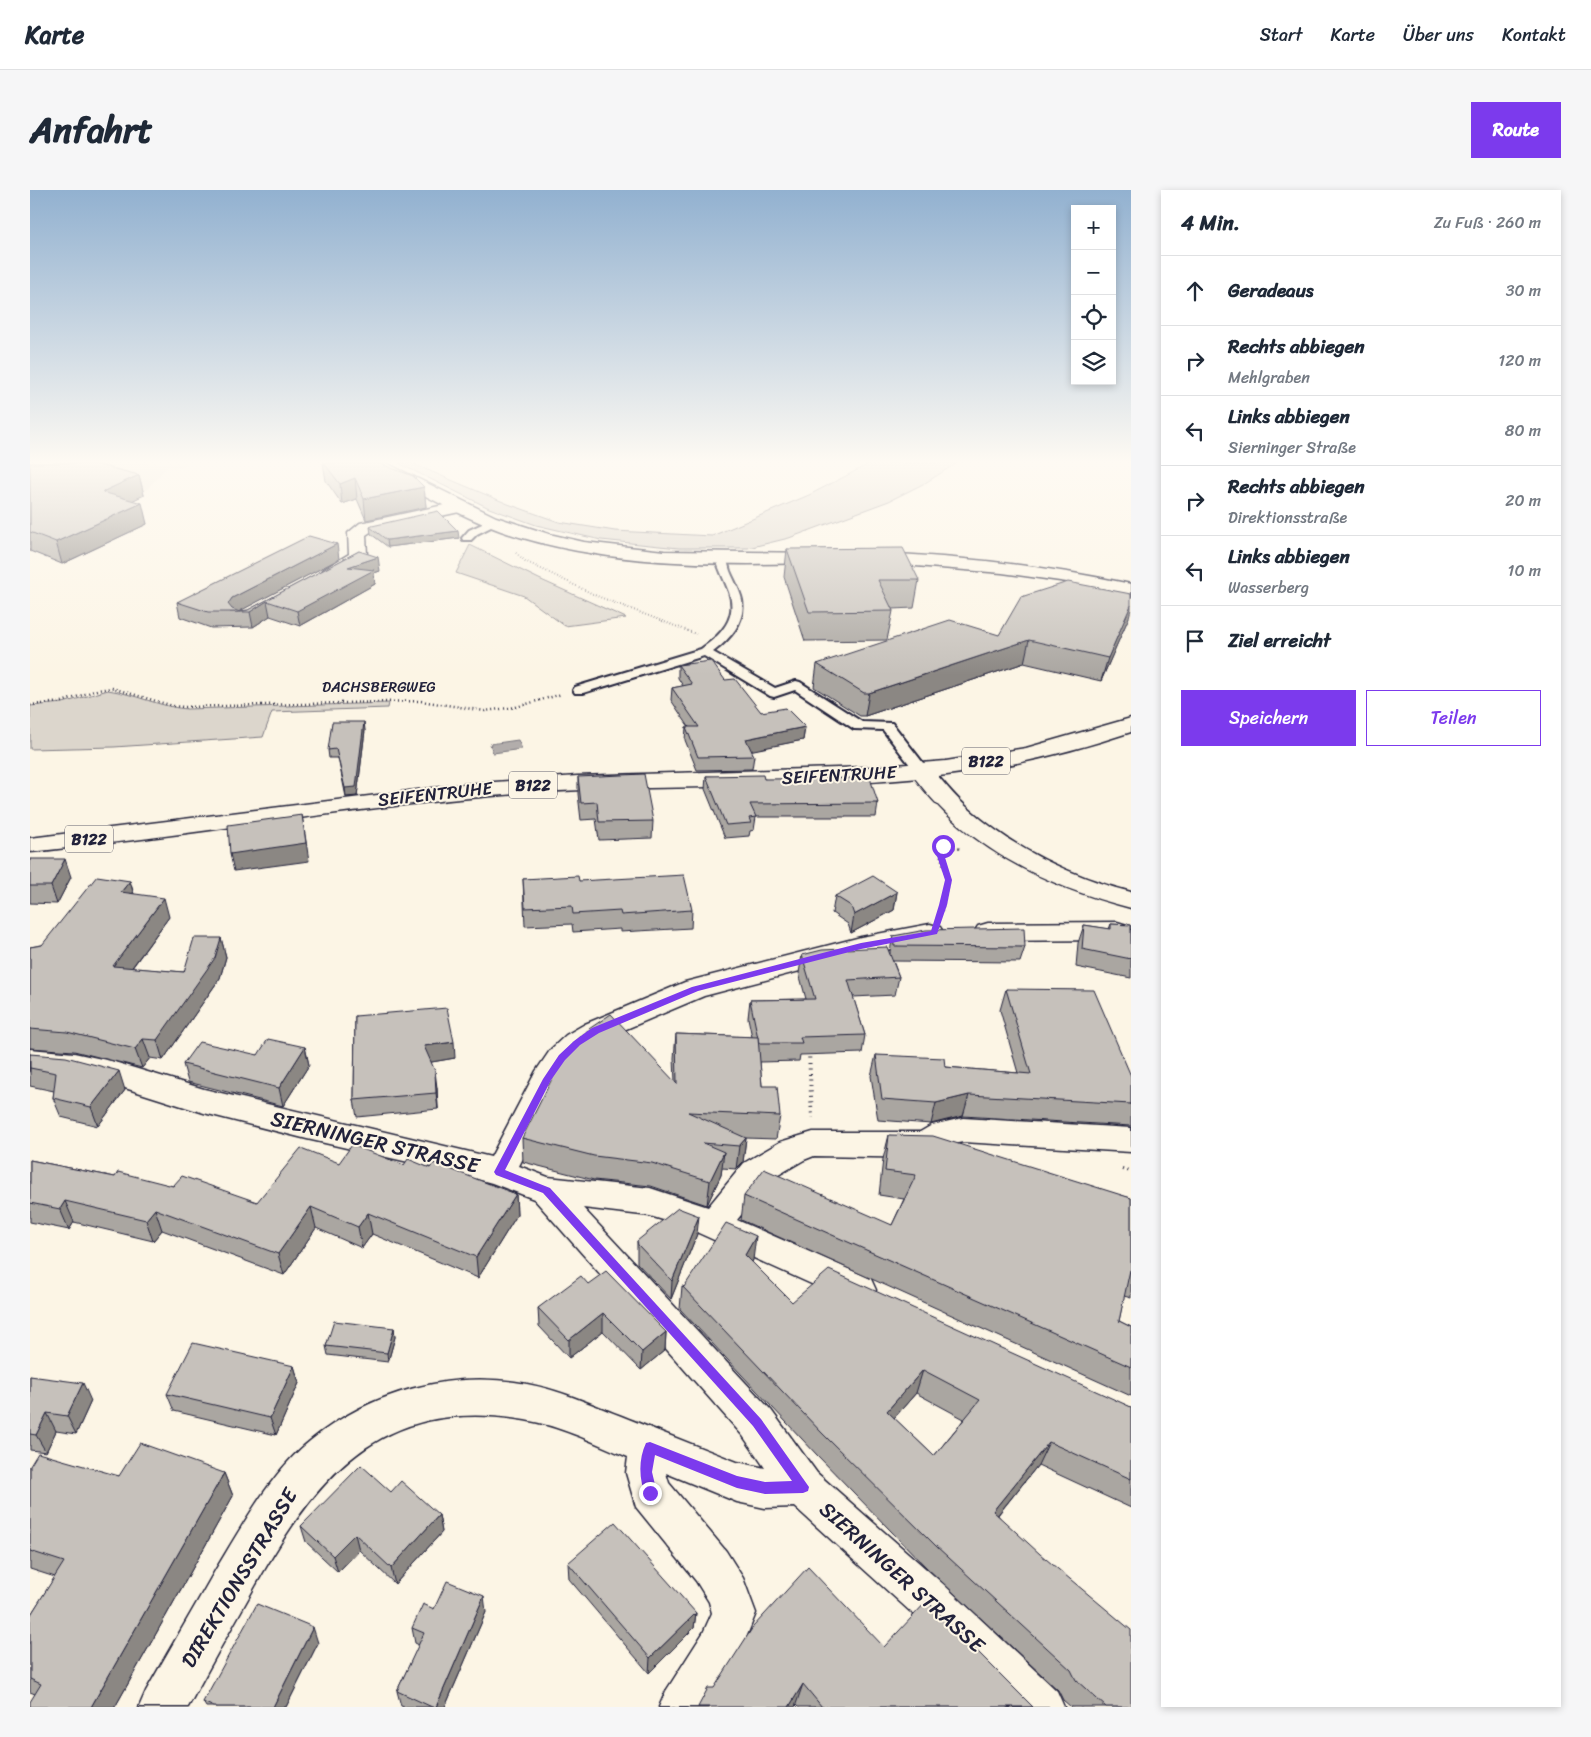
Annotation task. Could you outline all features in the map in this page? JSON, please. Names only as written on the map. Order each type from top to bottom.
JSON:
[{"type":"street","points":[[311,583],[354,560],[358,555],[357,534]]},
{"type":"street","points":[[529,534],[591,548],[652,556],[721,559],[838,558]]},
{"type":"street","points":[[856,558],[931,560],[972,564],[1060,576],[1131,590]]},
{"type":"street","name":"SEIFENTRUHE","points":[[30,845],[462,791],[570,784],[831,777],[922,771],[1050,749],[1131,725]]},
{"type":"street","points":[[922,771],[960,814],[1000,843],[1059,874],[1094,889],[1131,900]]},
{"type":"street","points":[[499,1172],[548,1079],[562,1057],[577,1043],[596,1031],[695,989],[861,946],[950,932],[1044,933],[1130,931]]},
{"type":"street","name":"SIERNINGER STRASSE","points":[[30,1060],[74,1064],[111,1072],[204,1100],[307,1127],[448,1158],[499,1172],[546,1190],[757,1422],[803,1487],[927,1598],[1041,1707]]},
{"type":"street","points":[[927,1145],[936,1136],[948,1131],[963,1130],[1131,1140]]},
{"type":"street","points":[[704,1220],[756,1172],[792,1151],[813,1144],[927,1145],[974,1160]]},
{"type":"street","points":[[546,1190],[650,1202],[704,1220],[886,1303]]},
{"type":"street","name":"DIREKTIONSSTRASSE","points":[[162,1707],[256,1542],[292,1489],[323,1455],[361,1428],[404,1408],[443,1400],[486,1397],[527,1402],[570,1414],[737,1482],[765,1488],[803,1487]]},
{"type":"street","points":[[650,1447],[646,1472],[650,1493],[711,1566],[728,1593],[734,1613],[718,1649],[682,1707]]},
{"type":"lane","points":[[467,538],[471,534]]},
{"type":"lane","points":[[579,690],[705,652],[720,642],[736,620],[738,606],[734,592],[725,576],[721,559]]},
{"type":"lane","points":[[705,652],[774,692],[796,685],[859,726],[887,726],[922,771]]},
{"type":"path","points":[[495,534],[525,561],[597,596],[720,642]]},
{"type":"path","name":"DACHSBERGWEG","points":[[30,705],[62,702],[97,690],[112,688],[173,706],[184,707],[421,701],[485,711],[516,707],[579,690]]},
{"type":"path","points":[[950,932],[943,905],[948,880],[939,850],[943,846],[964,849]]},
{"type":"path","points":[[807,1046],[810,1054],[813,1144]]},
{"type":"shaded area","points":[[574,534],[669,534],[712,536],[717,534],[800,534],[748,548],[679,548],[601,540]]},
{"type":"shaded area","points":[[470,545],[539,579],[626,618],[565,626],[524,596],[456,573]]},
{"type":"shaded area","points":[[108,690],[167,706],[187,709],[389,703],[388,708],[272,712],[263,737],[114,747],[30,749],[30,706],[63,703]]},
{"type":"shaded area","points":[[518,740],[522,749],[493,753],[490,744]]},
{"type":"building","points":[[35,534],[74,534],[56,542]]},
{"type":"building","points":[[379,534],[436,534],[387,540]]},
{"type":"building","points":[[309,536],[337,544],[232,598],[228,604],[232,609],[240,612],[208,612],[177,602]]},
{"type":"building","points":[[903,548],[919,580],[878,580],[893,611],[809,612],[787,549]]},
{"type":"building","points":[[359,551],[378,557],[348,567],[374,570],[297,611],[267,601],[250,612],[240,612],[248,610]]},
{"type":"building","points":[[1068,582],[1131,594],[1131,605],[1108,658],[1029,640],[869,693],[864,693],[817,664],[950,620],[999,635],[1021,597]]},
{"type":"building","points":[[711,661],[725,680],[735,679],[761,712],[786,708],[805,727],[746,739],[754,756],[698,757],[686,727],[699,727],[672,688],[692,684],[678,665]]},
{"type":"building","points":[[332,722],[364,722],[356,787],[345,788],[336,749],[328,750]]},
{"type":"building","points":[[644,774],[653,821],[599,822],[597,802],[581,803],[578,777]]},
{"type":"building","points":[[763,775],[764,779],[870,778],[878,803],[750,804],[756,817],[749,818],[751,823],[726,825],[706,776]]},
{"type":"building","points":[[302,815],[306,843],[230,854],[228,825]]},
{"type":"building","points":[[30,859],[65,859],[51,886],[30,886]]},
{"type":"building","points":[[684,875],[692,910],[621,915],[620,911],[573,914],[572,906],[525,908],[523,879],[578,876],[579,881]]},
{"type":"building","points":[[97,876],[130,881],[121,892],[164,898],[113,966],[184,972],[194,938],[221,938],[215,958],[157,1040],[143,1039],[135,1049],[67,1032],[30,1029],[30,947],[42,945]]},
{"type":"building","points":[[873,876],[897,892],[854,915],[851,906],[835,896]]},
{"type":"building","points":[[1111,924],[1131,925],[1131,959],[1082,949],[1084,925],[1111,929]]},
{"type":"building","points":[[1024,928],[1025,947],[894,946],[893,936],[926,930]]},
{"type":"building","points":[[887,947],[899,977],[848,980],[865,1035],[800,1037],[802,1043],[759,1043],[750,1000],[815,999],[802,955],[822,950]]},
{"type":"building","points":[[1006,989],[1094,990],[1131,1076],[1131,1104],[969,1095],[936,1103],[882,1099],[876,1055],[944,1058],[945,1067],[1031,1074]]},
{"type":"building","points":[[447,1008],[454,1042],[424,1046],[435,1071],[436,1093],[354,1100],[355,1016]]},
{"type":"building","points":[[611,1014],[677,1084],[676,1034],[758,1037],[762,1086],[777,1086],[780,1116],[688,1112],[746,1138],[739,1146],[703,1143],[724,1152],[710,1181],[652,1163],[594,1156],[522,1138],[561,1061],[574,1043],[589,1029]]},
{"type":"building","points":[[268,1039],[305,1047],[279,1088],[183,1064],[199,1042],[258,1055]]},
{"type":"building","points":[[30,1054],[66,1057],[119,1071],[91,1107],[53,1098],[56,1073],[30,1068]]},
{"type":"building","points":[[889,1135],[933,1136],[1131,1198],[1131,1270],[1119,1321],[1131,1327],[1131,1367],[744,1196],[764,1169],[892,1225],[916,1175],[885,1171]]},
{"type":"building","points":[[352,1145],[404,1165],[408,1159],[430,1168],[434,1163],[516,1194],[476,1257],[368,1213],[358,1227],[311,1207],[278,1254],[155,1209],[146,1220],[65,1201],[60,1209],[30,1203],[30,1160],[115,1177],[118,1172],[173,1186],[182,1176],[257,1202],[301,1148],[339,1163]]},
{"type":"building","points":[[678,1208],[699,1216],[672,1281],[638,1245],[637,1241]]},
{"type":"building","points":[[726,1223],[756,1236],[745,1255],[792,1302],[829,1270],[1131,1407],[1131,1479],[1049,1442],[993,1511],[1040,1554],[1131,1630],[1131,1707],[1106,1707],[1076,1680],[1071,1670],[936,1546],[822,1433],[682,1286],[684,1287]],"holes":[[[923,1370],[980,1400],[934,1456],[887,1411]]]},
{"type":"building","points":[[606,1271],[666,1332],[642,1352],[603,1313],[569,1340],[538,1308],[581,1276],[588,1284]]},
{"type":"building","points":[[334,1321],[394,1328],[387,1353],[326,1346]]},
{"type":"building","points":[[193,1343],[294,1366],[270,1418],[167,1394]]},
{"type":"building","points":[[30,1376],[83,1383],[67,1416],[47,1413],[36,1435],[30,1434]]},
{"type":"building","points":[[140,1443],[224,1473],[91,1707],[30,1707],[30,1702],[41,1684],[30,1679],[30,1616],[64,1562],[30,1551],[30,1466],[38,1453],[119,1476]]},
{"type":"building","points":[[361,1465],[391,1492],[401,1481],[439,1515],[391,1568],[355,1534],[333,1556],[301,1526]]},
{"type":"building","points":[[615,1522],[696,1613],[650,1658],[568,1563]]},
{"type":"building","points":[[808,1567],[884,1647],[927,1601],[1033,1707],[822,1707],[803,1684],[789,1707],[698,1707],[708,1688],[714,1688],[753,1627]]},
{"type":"building","points":[[447,1581],[484,1596],[436,1707],[432,1707],[397,1691],[424,1633],[412,1628],[423,1604],[434,1609]]},
{"type":"building","points":[[257,1604],[313,1627],[273,1707],[214,1707],[203,1702]]},
{"type":"route","points":[[650,1493],[646,1472],[650,1447],[737,1482],[765,1488],[803,1487],[757,1422],[546,1190],[499,1172],[548,1079],[562,1057],[577,1043],[596,1031],[695,989],[861,946],[934,933],[943,905],[948,880],[939,850],[943,846]]}]
